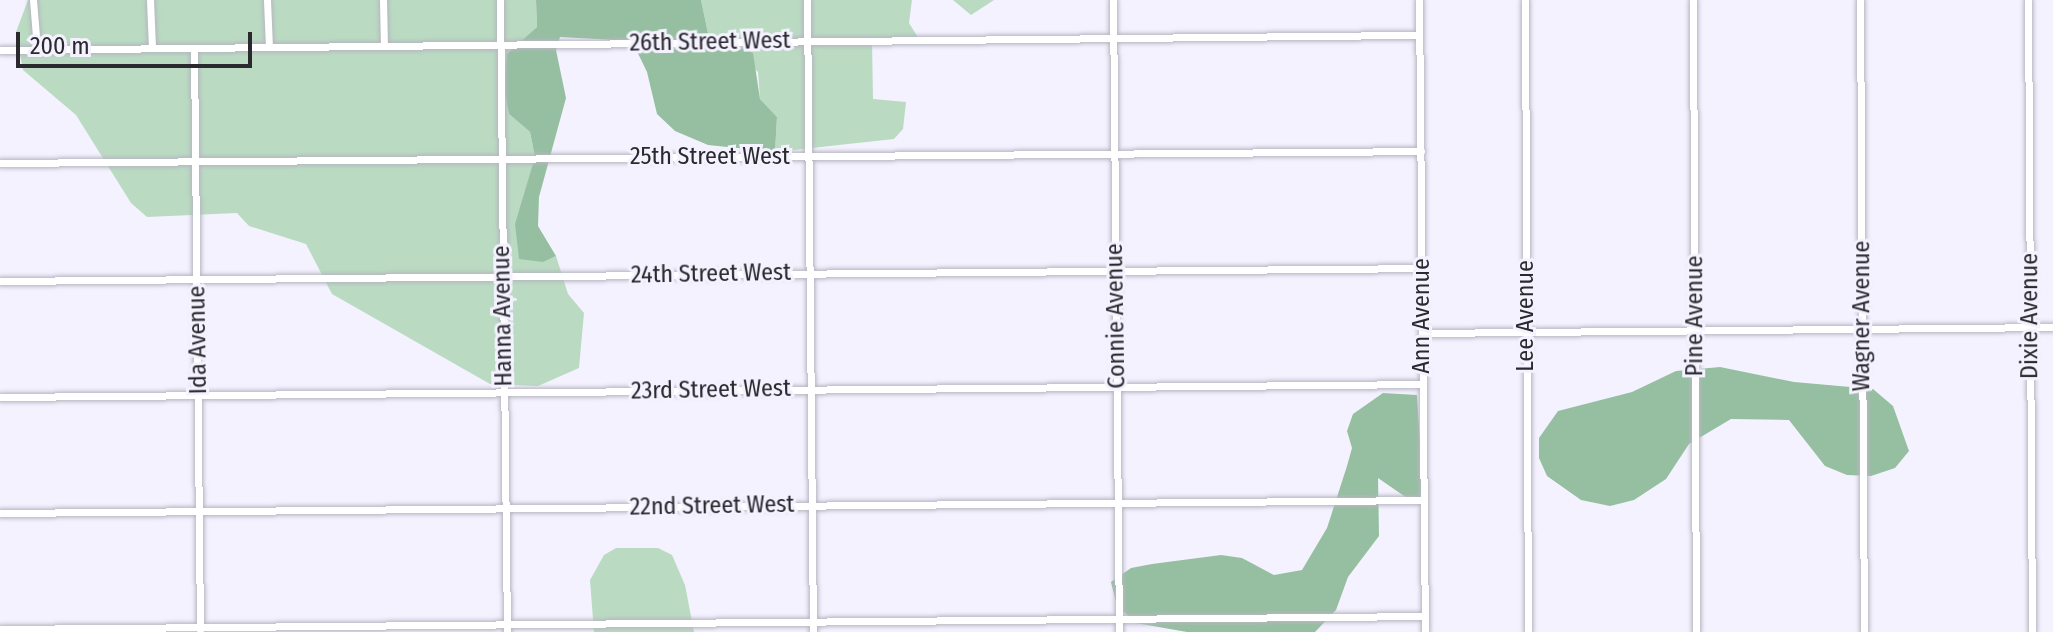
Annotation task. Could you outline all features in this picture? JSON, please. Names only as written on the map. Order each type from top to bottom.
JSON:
[{"type":"street","points":[[33,0],[37,49]]},
{"type":"street","points":[[150,0],[152,47]]},
{"type":"street","points":[[267,0],[269,47]]},
{"type":"street","points":[[383,0],[384,46]]},
{"type":"street","name":"Hanna Avenue","points":[[500,0],[507,628]]},
{"type":"street","points":[[807,0],[813,632]]},
{"type":"street","name":"Connie Avenue","points":[[1113,0],[1119,632]]},
{"type":"street","name":"Ann Avenue","points":[[1419,0],[1425,632]]},
{"type":"street","name":"Lee Avenue","points":[[1525,0],[1528,632]]},
{"type":"street","name":"Pine Avenue","points":[[1693,0],[1696,632]]},
{"type":"street","name":"Wagner Avenue","points":[[1860,0],[1864,632]]},
{"type":"street","name":"Dixie Avenue","points":[[2028,0],[2032,632]]},
{"type":"street","name":"26th Street West","points":[[0,50],[1419,35]]},
{"type":"street","name":"Ida Avenue","points":[[194,48],[200,630]]},
{"type":"street","name":"25th Street West","points":[[0,163],[1421,151]]},
{"type":"street","name":"24th Street West","points":[[0,281],[1422,268]]},
{"type":"street","points":[[1422,333],[2053,327]]},
{"type":"street","name":"23rd Street West","points":[[0,397],[1423,384]]},
{"type":"street","name":"22nd Street West","points":[[0,513],[1424,500]]},
{"type":"street","points":[[0,629],[507,628],[1425,616]]},
{"type":"green space","points":[[28,0],[536,0],[537,27],[507,55],[509,114],[530,132],[535,157],[528,186],[542,262],[556,256],[568,294],[584,313],[579,368],[538,386],[490,384],[332,294],[306,244],[249,226],[237,213],[147,217],[131,203],[76,115],[23,70],[16,32]]},
{"type":"green space","points":[[536,0],[701,0],[708,33],[753,53],[760,99],[777,117],[775,152],[708,145],[675,131],[657,114],[647,72],[632,41],[560,37],[556,50],[566,98],[539,197],[538,226],[556,256],[543,262],[519,259],[515,224],[535,157],[530,132],[509,114],[504,87],[507,54],[537,27]]},
{"type":"green space","points":[[701,0],[912,0],[909,23],[919,39],[872,41],[873,99],[906,102],[903,129],[894,139],[775,152],[777,117],[760,99],[758,72],[725,40],[708,33]]},
{"type":"green space","points":[[953,0],[994,0],[971,15]]},
{"type":"green space","points":[[1720,367],[1794,382],[1873,389],[1893,406],[1909,451],[1895,468],[1871,476],[1847,475],[1825,466],[1789,420],[1731,419],[1689,444],[1666,479],[1634,500],[1610,506],[1581,500],[1547,476],[1539,458],[1539,438],[1558,411],[1632,392],[1676,371]]},
{"type":"green space","points":[[1383,393],[1417,395],[1424,503],[1407,498],[1378,478],[1379,536],[1348,577],[1336,610],[1315,632],[1187,632],[1136,623],[1117,606],[1111,582],[1131,568],[1221,555],[1242,558],[1274,575],[1302,570],[1327,528],[1352,448],[1347,431],[1353,414]]},
{"type":"green space","points":[[616,548],[658,548],[672,555],[685,585],[694,632],[594,632],[590,580],[604,555]]}]
